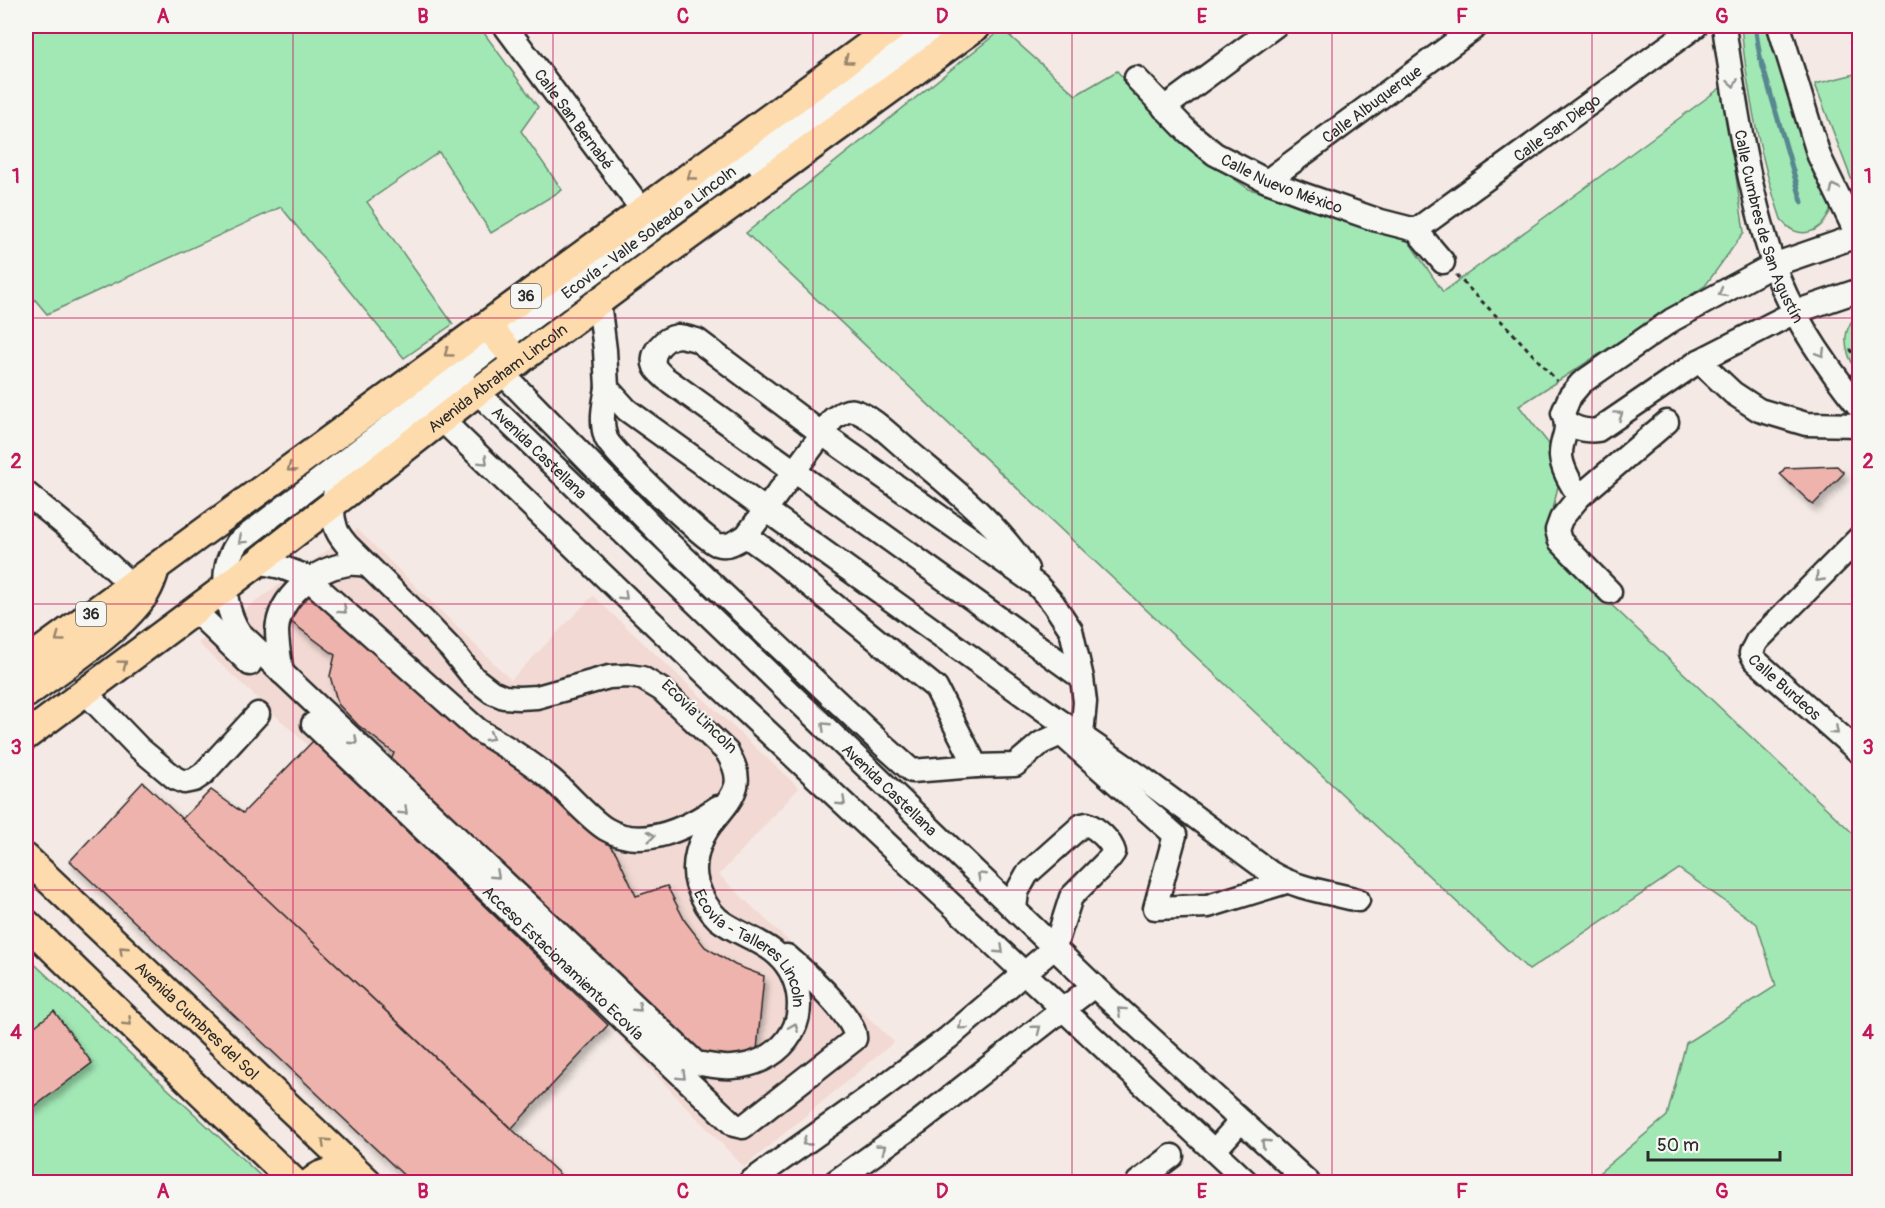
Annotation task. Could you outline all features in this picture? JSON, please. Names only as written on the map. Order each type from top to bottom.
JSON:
[{"type":"main road","name":"36","points":[[26,662],[157,566],[504,351],[643,211],[895,26]]},
{"type":"main road","name":"Avenida Abraham Lincoln","points":[[26,736],[195,611],[477,393],[504,351],[599,302],[977,26]]},
{"type":"main road","points":[[26,694],[97,641],[137,605],[148,590],[157,566]]},
{"type":"main road","name":"Avenida Cumbres del Sol","points":[[26,858],[368,1182]]},
{"type":"main road","points":[[26,923],[294,1182]]},
{"type":"main road","points":[[311,1182],[326,1172],[333,1173],[347,1182]]},
{"type":"street","name":"Calle San Bernabé","points":[[505,26],[643,211]]},
{"type":"street","name":"Ecovía - Valle Soleado a Lincoln","points":[[226,587],[226,568],[237,543],[504,351],[927,26]]},
{"type":"street","points":[[338,501],[335,491],[340,479],[504,351],[952,26]]},
{"type":"street","points":[[1164,108],[1275,26]]},
{"type":"street","name":"Calle Albuquerque","points":[[1267,181],[1478,26]]},
{"type":"street","name":"Calle San Diego","points":[[1416,231],[1696,26]]},
{"type":"street","name":"Calle Cumbres de San Agustín","points":[[1724,26],[1750,179],[1773,265],[1796,312],[1833,374],[1860,408]]},
{"type":"street","points":[[1579,497],[1566,473],[1561,456],[1567,423],[1563,412],[1570,396],[1581,383],[1672,320],[1773,265],[1859,237],[1819,156],[1781,26]]},
{"type":"street","name":"Calle Nuevo México","points":[[1136,78],[1188,132],[1215,154],[1267,181],[1377,220],[1416,231]]},
{"type":"street","points":[[1416,231],[1443,262]]},
{"type":"street","points":[[1567,423],[1590,432],[1598,430],[1699,361],[1796,312],[1860,290]]},
{"type":"street","points":[[599,302],[608,388],[603,405],[603,427],[606,441],[688,521],[714,543],[723,546],[746,536],[833,418],[853,410],[873,421],[971,505],[1023,562],[1037,585],[1053,603],[1071,630],[1082,678],[1085,702],[1082,735]]},
{"type":"street","points":[[1037,585],[821,433],[697,340],[680,336],[666,340],[658,348],[653,359],[655,369],[1082,678]]},
{"type":"street","points":[[504,351],[670,544],[912,771],[1015,765],[1041,743],[1061,734],[1175,835],[1155,908],[1208,906],[1286,882]]},
{"type":"street","points":[[1699,361],[1733,393],[1759,410],[1806,424],[1860,425]]},
{"type":"street","points":[[608,388],[627,410],[1272,873],[1286,882],[1358,900]]},
{"type":"street","name":"Avenida Castellana","points":[[477,393],[1094,986],[1308,1182]]},
{"type":"street","points":[[442,420],[705,674],[1246,1182]]},
{"type":"street","points":[[1610,592],[1560,541],[1557,530],[1561,519],[1579,497],[1667,422]]},
{"type":"street","points":[[26,494],[82,539],[131,585]]},
{"type":"street","name":"Ecovía - Talleres Lincoln","points":[[226,587],[231,619],[240,633],[696,1063],[731,1068],[758,1062],[779,1050],[793,1031],[799,1010],[799,993],[785,962],[772,951],[717,918],[705,904],[697,884],[695,871],[701,840],[709,826],[736,794],[734,762],[727,752],[662,690],[642,678],[609,677],[537,697],[504,697],[492,692],[474,678],[435,632],[347,545],[337,532],[333,516],[338,501]]},
{"type":"street","name":"Ecovía Lincoln","points":[[338,501],[345,526],[350,534],[453,639],[485,676],[498,684],[516,688],[541,685],[608,667],[638,668],[666,681],[736,748],[746,769],[736,794],[737,805],[707,850],[705,870],[707,886],[713,900],[725,911],[776,946]]},
{"type":"street","points":[[746,536],[774,556],[936,688],[976,766]]},
{"type":"street","name":"Calle Burdeos","points":[[1860,537],[1758,641],[1751,653],[1755,660],[1860,753]]},
{"type":"street","points":[[257,562],[281,567],[305,576],[478,730],[550,778],[605,828],[618,834],[634,837],[656,837],[698,820],[736,794]]},
{"type":"street","points":[[282,673],[277,630],[288,600],[309,580],[328,569],[350,563],[366,565]]},
{"type":"street","name":"Acceso Estacionamiento Ecovía","points":[[195,611],[738,1127],[742,1127],[855,1039],[856,1035],[855,1030],[824,990],[776,946]]},
{"type":"street","points":[[85,692],[139,748],[175,778],[184,782],[194,780],[202,774],[258,714]]},
{"type":"street","points":[[750,1182],[939,1045],[1055,947],[1071,897],[1109,860],[1114,852],[1112,846],[1094,827],[1087,824],[1082,825],[1027,874],[1020,884],[1015,909]]},
{"type":"street","points":[[835,1182],[920,1121],[1094,986]]},
{"type":"street","points":[[1214,1151],[1242,1121]]},
{"type":"street","points":[[1138,1182],[1172,1156]]},
{"type":"path","points":[[1443,262],[1511,331],[1570,396]]},
{"type":"path","points":[[1860,345],[1851,350],[1860,362]]},
{"type":"shaded area","points":[[357,529],[511,680],[593,596],[799,788],[719,875],[894,1042],[744,1167],[608,1025],[198,643]]},
{"type":"green space","points":[[26,26],[479,26],[538,107],[521,131],[562,190],[491,233],[439,152],[367,202],[453,324],[404,358],[281,207],[47,314],[26,289]]},
{"type":"green space","points":[[1741,26],[1766,26],[1831,208],[1822,224],[1809,232],[1795,231],[1781,219],[1755,124]]},
{"type":"green space","points":[[1002,29],[1076,95],[1117,71],[1184,144],[1249,189],[1401,230],[1443,292],[1723,86],[1744,232],[1705,286],[1519,406],[1563,462],[1546,543],[1859,839],[1859,1182],[1588,1182],[1667,1116],[1686,1043],[1776,986],[1757,924],[1679,869],[1529,970],[746,233]]},
{"type":"green space","points":[[1859,73],[1860,184],[1854,186],[1815,84]]},
{"type":"green space","points":[[1859,314],[1859,374],[1849,357],[1846,337],[1850,324]]},
{"type":"green space","points":[[26,956],[267,1182],[26,1182]]},
{"type":"building","points":[[1837,466],[1844,473],[1813,505],[1780,474],[1785,468]]},
{"type":"building","points":[[308,591],[582,811],[616,853],[636,896],[667,886],[685,921],[705,947],[735,965],[764,976],[757,1050],[722,1062],[699,1051],[389,765],[394,753],[358,725],[338,704],[330,676],[335,655],[286,618]]},
{"type":"building","points":[[313,741],[608,1025],[511,1129],[182,819],[211,790],[243,813]]},
{"type":"building","points":[[143,782],[568,1182],[411,1182],[70,861]]},
{"type":"building","points":[[54,1011],[92,1063],[26,1113],[26,1033]]},
{"type":"waterway","points":[[1755,26],[1760,57],[1802,202]]}]
